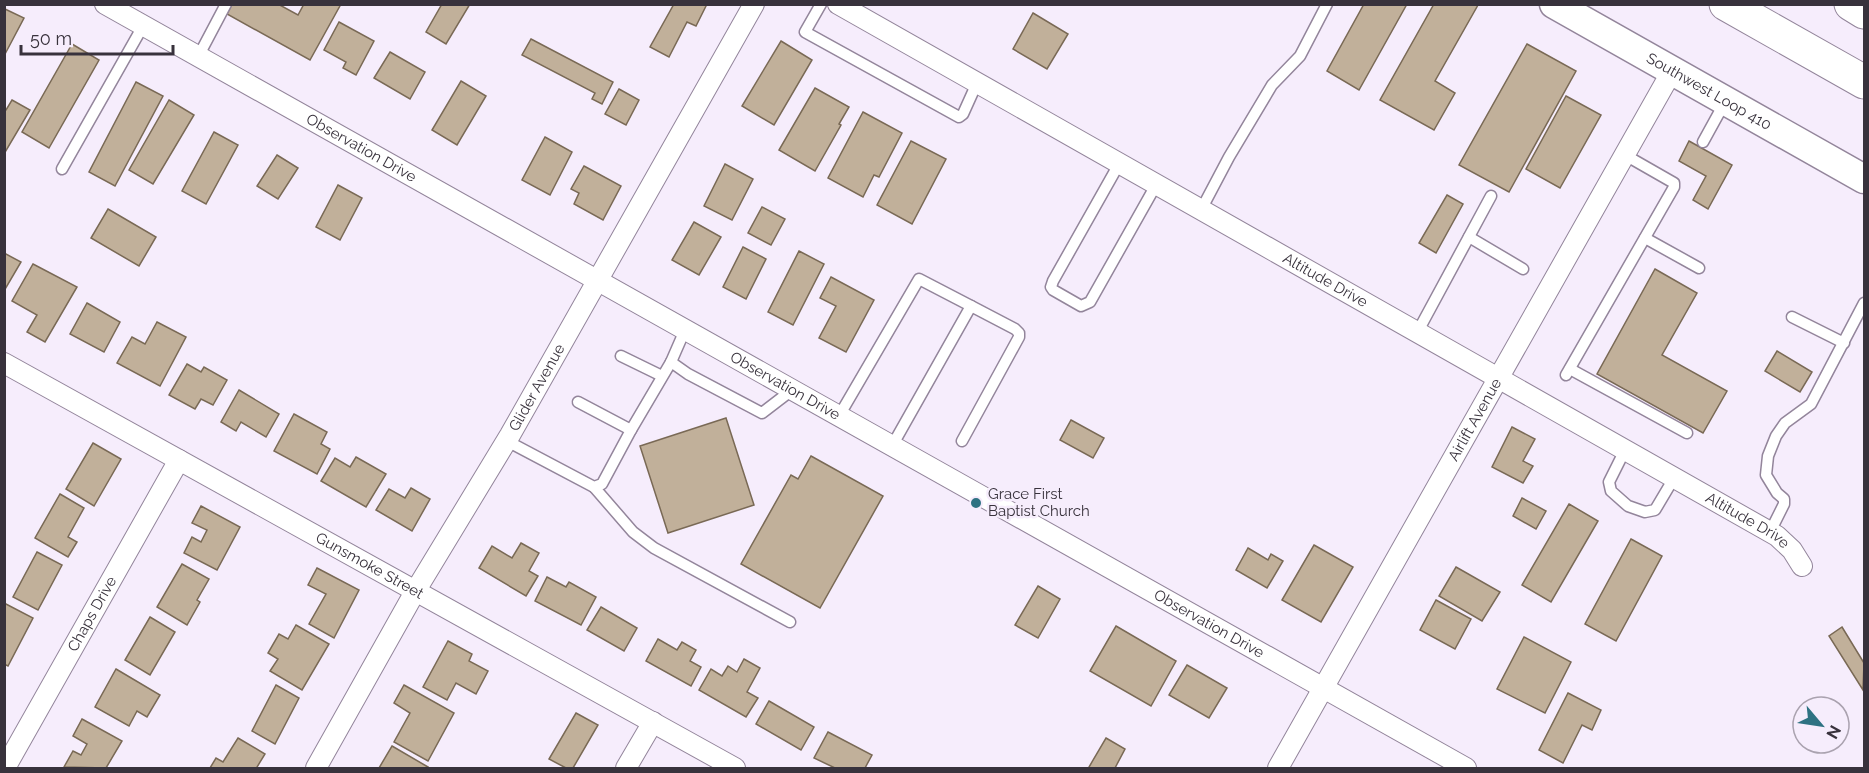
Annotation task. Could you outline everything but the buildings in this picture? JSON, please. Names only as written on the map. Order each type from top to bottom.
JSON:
[{"type":"highway","points":[[1726,4],[1864,82]]},
{"type":"highway","points":[[1851,4],[1864,12]]},
{"type":"main road","name":"Southwest Loop 410","points":[[1554,4],[1864,179]]},
{"type":"street","name":"Observation Drive","points":[[105,4],[1466,768]]},
{"type":"street","name":"Glider Avenue","points":[[316,768],[416,590],[507,441],[754,4]]},
{"type":"street","name":"Altitude Drive","points":[[838,4],[1777,536],[1792,550],[1802,566]]},
{"type":"street","name":"Airlift Avenue","points":[[1278,768],[1672,71]]},
{"type":"street","name":"Gunsmoke Street","points":[[4,363],[735,768]]},
{"type":"street","name":"Chaps Drive","points":[[6,768],[179,460]]},
{"type":"street","points":[[626,768],[653,722]]},
{"type":"lane","points":[[198,57],[226,4]]},
{"type":"lane","points":[[821,4],[805,32],[959,117],[963,114],[977,83]]},
{"type":"lane","points":[[1201,210],[1229,157],[1272,85],[1300,56],[1327,4]]},
{"type":"lane","points":[[62,169],[143,26]]},
{"type":"lane","points":[[1703,142],[1725,101]]},
{"type":"lane","points":[[1625,155],[1674,183],[1674,187],[1568,372],[1687,433]]},
{"type":"lane","points":[[1119,164],[1051,287],[1081,306],[1090,303],[1156,184]]},
{"type":"lane","points":[[1417,333],[1491,195]]},
{"type":"lane","points":[[1469,237],[1523,268]]},
{"type":"lane","points":[[1645,238],[1699,268]]},
{"type":"lane","points":[[839,416],[919,279],[1016,329],[1019,337],[962,441]]},
{"type":"lane","points":[[1770,532],[1784,504],[1784,499],[1777,493],[1766,475],[1768,456],[1776,436],[1785,423],[1811,404],[1864,303]]},
{"type":"lane","points":[[892,446],[971,306]]},
{"type":"lane","points":[[1792,317],[1844,342]]},
{"type":"lane","points":[[594,488],[602,484],[671,362],[686,330]]},
{"type":"lane","points":[[621,356],[662,376]]},
{"type":"lane","points":[[671,362],[688,374],[762,412],[792,390]]},
{"type":"lane","points":[[578,402],[631,430]]},
{"type":"lane","points":[[507,441],[594,488],[633,532],[654,548],[790,622]]},
{"type":"lane","points":[[1625,450],[1609,482],[1611,491],[1628,506],[1645,512],[1654,510],[1674,478]]},
{"type":"place","name":"Grace First Baptist Church","points":[[976,503]]}]
